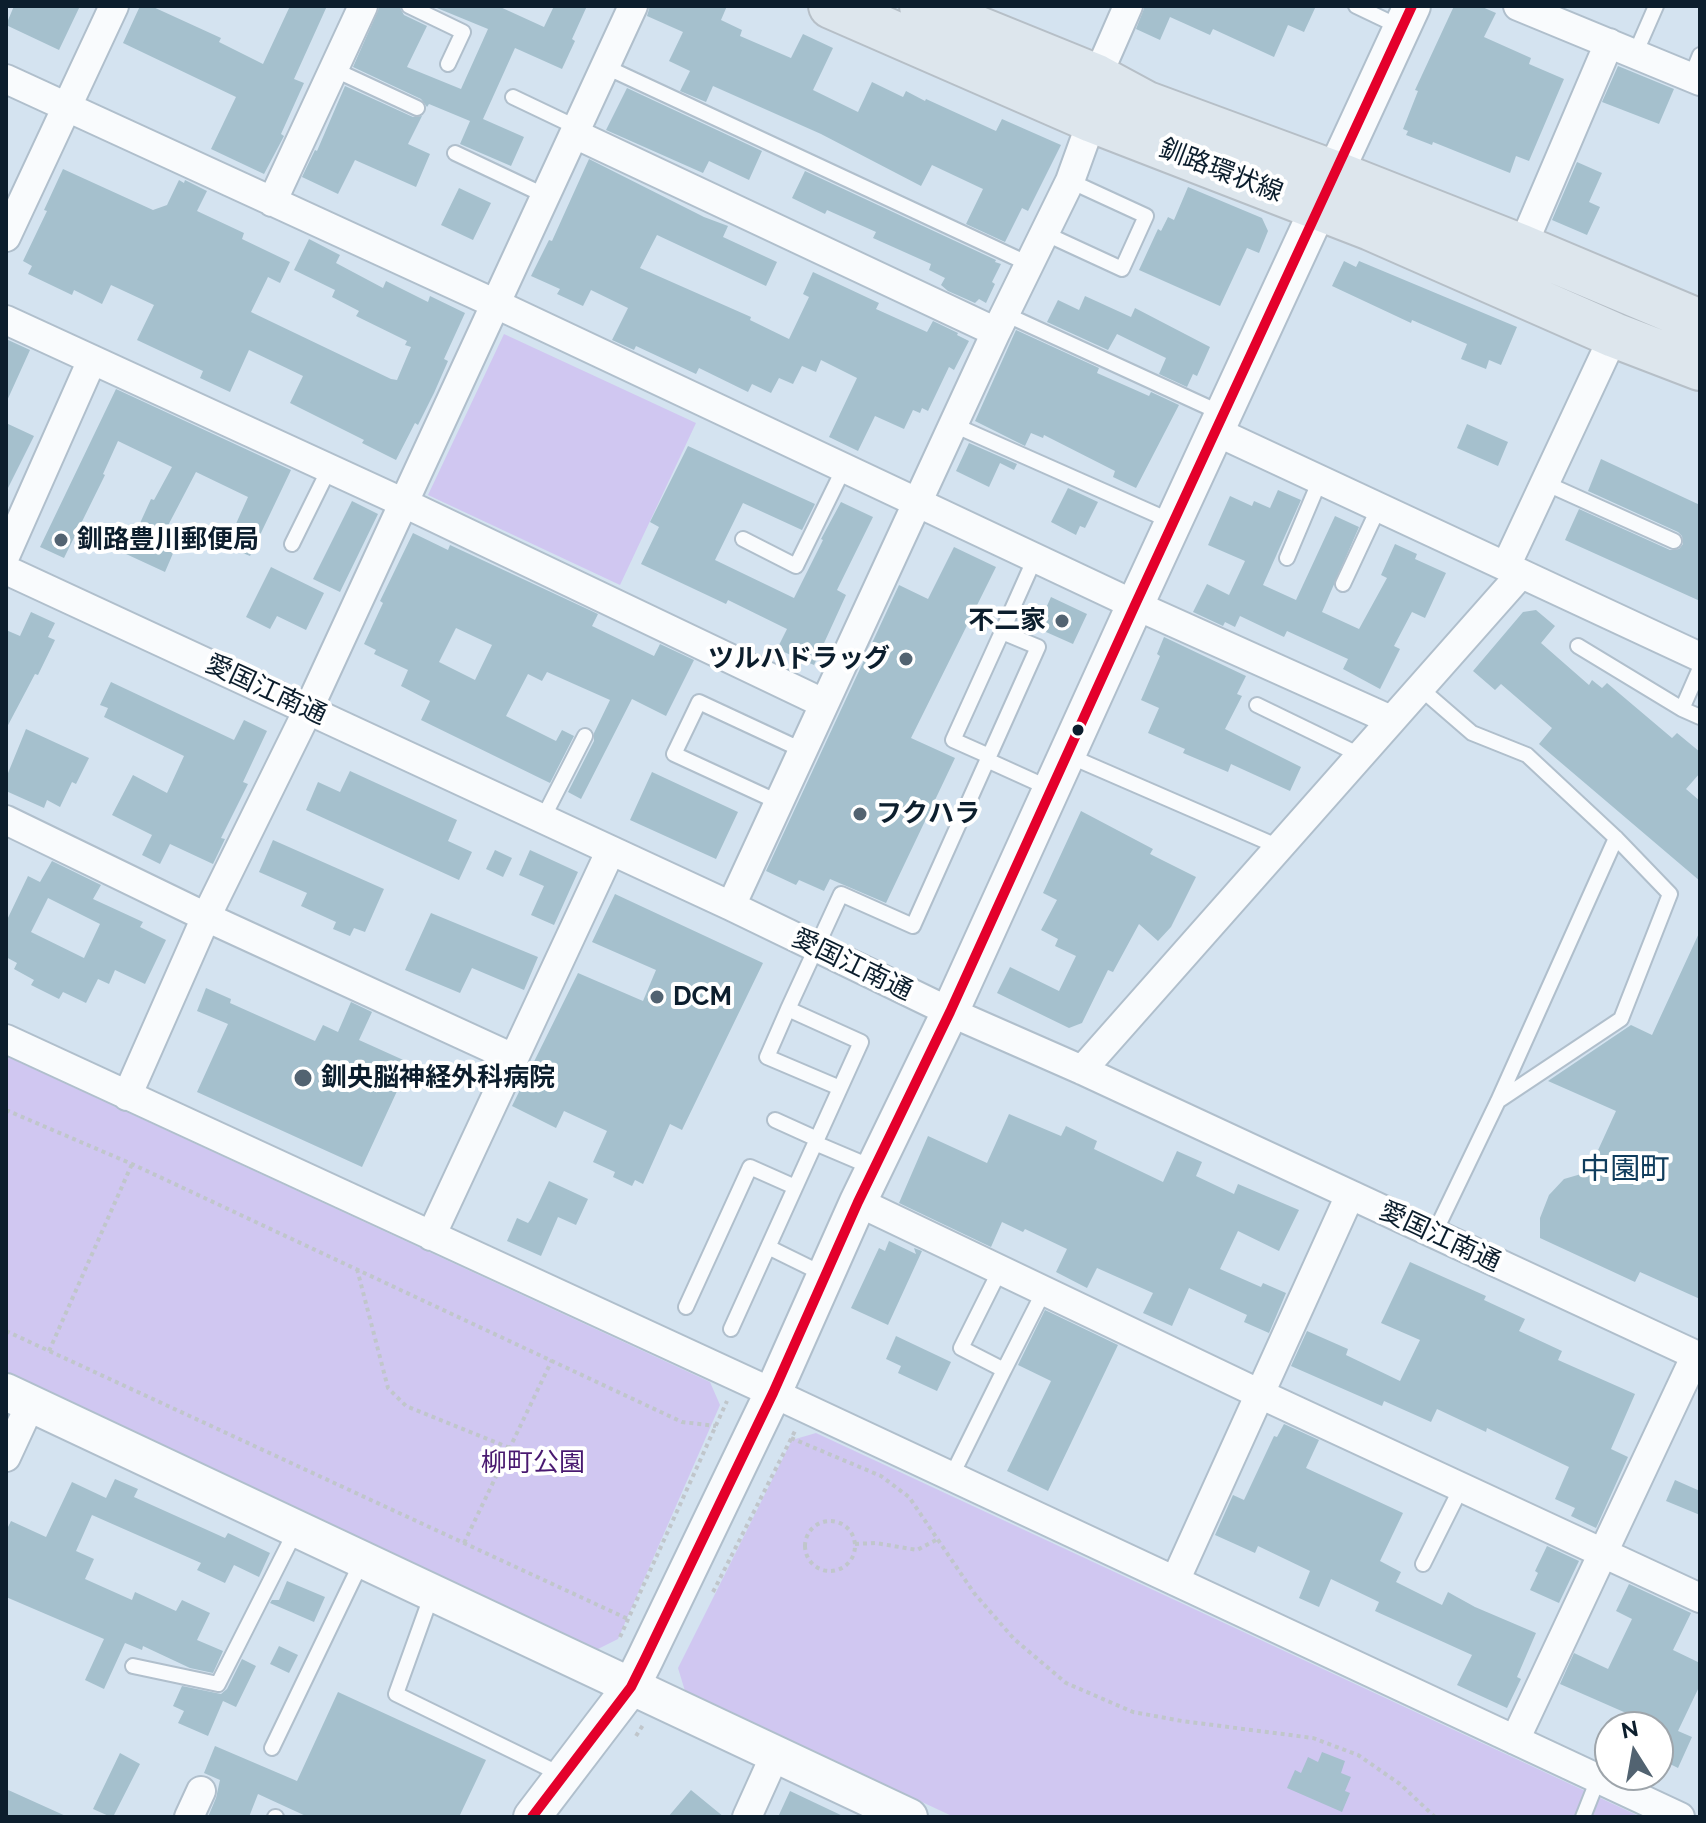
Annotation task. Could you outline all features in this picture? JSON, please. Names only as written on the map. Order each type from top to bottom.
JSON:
[{"type":"main road","name":"釧路環状線","points":[[831,6],[1092,120],[1522,247],[1700,322]]},
{"type":"main road","name":"釧路環状線","points":[[922,6],[1097,77],[1326,191],[1371,228],[1614,335],[1700,368]]},
{"type":"street","points":[[6,237],[114,6]]},
{"type":"street","points":[[272,202],[363,6]]},
{"type":"street","points":[[127,1096],[206,917],[308,710],[633,6]]},
{"type":"street","points":[[1097,77],[1128,6]]},
{"type":"street","points":[[1518,6],[1622,49],[1697,71]]},
{"type":"street","points":[[532,1817],[631,1687],[773,1393],[858,1202],[950,1012],[1407,17]]},
{"type":"street","points":[[1522,247],[1622,49]]},
{"type":"street","points":[[6,79],[496,304],[1135,605],[1391,720]]},
{"type":"street","points":[[731,906],[1000,323],[1070,181],[1092,120]]},
{"type":"street","points":[[577,131],[1000,323]]},
{"type":"street","points":[[6,320],[330,467],[823,703]]},
{"type":"street","points":[[1082,1070],[1420,688],[1514,570],[1545,483],[1614,335]]},
{"type":"street","points":[[6,554],[92,360]]},
{"type":"street","points":[[1219,423],[1320,480],[1700,657]]},
{"type":"street","name":"愛国江南通","points":[[6,570],[731,906],[950,1012],[1082,1070],[1698,1356]]},
{"type":"street","points":[[6,820],[206,917],[513,1058]]},
{"type":"street","points":[[431,1236],[610,852]]},
{"type":"street","points":[[6,1039],[1594,1777]]},
{"type":"street","points":[[1175,1581],[1350,1195]]},
{"type":"street","points":[[858,1202],[1260,1394],[1700,1598]]},
{"type":"street","points":[[1515,1740],[1698,1356]]},
{"type":"street","points":[[6,1457],[18,1398],[775,1755],[887,1812]]},
{"type":"street","points":[[747,1817],[775,1755]]},
{"type":"street","points":[[189,1817],[201,1791]]},
{"type":"street","points":[[1624,1791],[1680,1817]]},
{"type":"lane","points":[[409,6],[463,32],[448,64]]},
{"type":"lane","points":[[1356,6],[1407,17]]},
{"type":"lane","points":[[1622,49],[1656,6]]},
{"type":"lane","points":[[606,67],[1029,264]]},
{"type":"lane","points":[[333,69],[417,108]]},
{"type":"lane","points":[[513,97],[577,131]]},
{"type":"lane","points":[[455,153],[546,196]]},
{"type":"lane","points":[[1044,233],[1122,269],[1146,216],[1070,181]]},
{"type":"lane","points":[[1000,323],[1219,423]]},
{"type":"lane","points":[[954,425],[1173,522]]},
{"type":"lane","points":[[292,544],[330,467]]},
{"type":"lane","points":[[743,539],[796,566],[844,468]]},
{"type":"lane","points":[[1287,558],[1320,480]]},
{"type":"lane","points":[[1545,483],[1674,541]]},
{"type":"lane","points":[[1343,584],[1379,507]]},
{"type":"lane","points":[[1035,558],[953,740],[1051,789]]},
{"type":"lane","points":[[840,1088],[767,1057],[841,894],[913,926],[1038,647],[1002,632]]},
{"type":"lane","points":[[1578,646],[1700,717]]},
{"type":"lane","points":[[1682,709],[1700,668]]},
{"type":"lane","points":[[1420,688],[1472,733],[1527,755],[1616,838],[1670,894],[1621,1019],[1498,1101]]},
{"type":"lane","points":[[778,802],[674,754],[699,702],[802,750]]},
{"type":"lane","points":[[1257,705],[1360,755]]},
{"type":"lane","points":[[542,820],[585,736]]},
{"type":"lane","points":[[1067,755],[1279,847]]},
{"type":"lane","points":[[1434,1234],[1498,1101],[1616,838]]},
{"type":"lane","points":[[731,1329],[861,1042],[788,1009]]},
{"type":"lane","points":[[775,1120],[874,1168]]},
{"type":"lane","points":[[686,1307],[750,1167],[795,1187]]},
{"type":"lane","points":[[768,1247],[825,1275]]},
{"type":"lane","points":[[1000,1270],[961,1348],[1004,1370]]},
{"type":"lane","points":[[951,1477],[1044,1291]]},
{"type":"lane","points":[[1423,1564],[1461,1488]]},
{"type":"lane","points":[[133,1666],[218,1684],[297,1529]]},
{"type":"lane","points":[[272,1748],[362,1560]]},
{"type":"lane","points":[[432,1593],[396,1694],[566,1776]]},
{"type":"lane","points":[[1583,1817],[1594,1789]]},
{"type":"path","points":[[6,1110],[132,1164],[682,1422],[716,1426]]},
{"type":"path","points":[[49,1351],[132,1164]]},
{"type":"path","points":[[357,1269],[388,1388],[406,1406],[510,1448]]},
{"type":"path","points":[[6,1331],[628,1619]]},
{"type":"path","points":[[464,1543],[552,1360]]},
{"type":"path","points":[[616,1646],[730,1395]]},
{"type":"path","points":[[708,1601],[791,1438],[881,1476],[909,1497],[974,1593],[1014,1639],[1066,1683],[1133,1712],[1313,1738],[1358,1755],[1400,1784],[1435,1817]]},
{"type":"path","points":[[823,1522],[838,1522],[850,1531],[855,1544],[852,1558],[843,1568],[829,1571],[815,1567],[806,1556],[805,1542],[811,1529],[823,1522]]},
{"type":"path","points":[[855,1544],[876,1543],[917,1550],[938,1539]]},
{"type":"path","points":[[636,1736],[643,1725],[654,1726]]},
{"type":"green space","points":[[504,334],[696,423],[620,585],[428,495]]},
{"type":"green space","name":"柳町公園","points":[[6,1056],[710,1382],[720,1405],[618,1639],[590,1653],[6,1377]]},
{"type":"green space","points":[[816,1433],[1641,1817],[954,1817],[685,1691],[678,1668],[792,1440]]},
{"type":"building","points":[[14,6],[80,6],[59,50],[6,25]]},
{"type":"building","points":[[140,6],[151,6],[221,38],[219,42],[263,64],[290,6],[327,6],[294,79],[304,83],[281,134],[284,136],[264,174],[211,149],[236,97],[123,43]]},
{"type":"building","points":[[380,6],[399,6],[404,15],[427,26],[407,67],[461,89],[488,29],[432,6],[498,6],[544,27],[554,6],[587,6],[562,69],[515,48],[483,119],[524,137],[511,166],[460,144],[470,121],[429,104],[427,107],[421,99],[353,67]]},
{"type":"building","points":[[650,6],[727,6],[721,20],[742,30],[740,36],[791,58],[803,34],[833,48],[813,90],[858,112],[872,82],[903,97],[906,91],[996,131],[1002,119],[1061,145],[1028,211],[1022,208],[1005,242],[966,224],[983,189],[932,165],[921,186],[821,134],[713,86],[706,102],[680,91],[690,71],[669,61],[683,32],[647,16]]},
{"type":"building","points":[[1145,6],[1316,6],[1304,32],[1288,25],[1274,57],[1213,29],[1210,35],[1170,17],[1160,40],[1136,29]]},
{"type":"building","points":[[1454,6],[1480,6],[1496,13],[1484,37],[1531,58],[1529,64],[1564,79],[1529,161],[1516,156],[1510,173],[1433,142],[1432,145],[1406,135],[1408,131],[1403,129],[1418,91],[1415,90]]},
{"type":"building","points":[[1618,66],[1674,89],[1659,124],[1602,102]]},
{"type":"building","points":[[345,86],[413,117],[422,116],[408,144],[430,154],[416,187],[355,160],[338,194],[302,177],[317,151]]},
{"type":"building","points":[[627,88],[762,151],[749,180],[709,161],[703,173],[606,130]]},
{"type":"building","points":[[589,159],[728,226],[723,237],[777,262],[766,286],[657,235],[640,268],[751,317],[750,320],[789,339],[809,297],[803,294],[813,272],[879,303],[876,309],[927,332],[933,321],[969,341],[954,370],[949,367],[928,411],[922,408],[920,413],[913,410],[904,429],[875,416],[858,451],[829,437],[857,378],[821,360],[816,372],[802,366],[793,384],[779,378],[771,393],[752,384],[748,392],[699,368],[696,374],[636,346],[634,350],[612,340],[628,308],[591,290],[583,306],[557,294],[560,289],[531,276],[549,240],[552,241]]},
{"type":"building","points":[[1577,162],[1602,173],[1589,202],[1600,207],[1587,235],[1552,220]]},
{"type":"building","points":[[63,169],[153,210],[167,205],[179,180],[207,191],[197,211],[244,233],[242,239],[290,262],[280,283],[268,277],[251,312],[391,379],[397,380],[411,347],[405,345],[407,341],[356,316],[359,311],[332,297],[335,290],[294,270],[309,239],[340,255],[336,263],[383,288],[386,281],[428,302],[430,296],[465,313],[444,359],[448,361],[434,393],[396,460],[362,443],[364,440],[290,403],[303,376],[249,350],[230,392],[200,378],[203,371],[137,340],[154,305],[111,285],[102,304],[74,290],[72,295],[28,274],[32,266],[23,261]]},
{"type":"building","points":[[805,171],[996,260],[1001,264],[986,303],[979,299],[975,303],[948,291],[941,285],[945,278],[929,270],[931,264],[873,238],[876,232],[827,210],[825,214],[792,198]]},
{"type":"building","points":[[1188,187],[1262,218],[1268,231],[1259,253],[1247,248],[1220,306],[1139,270],[1158,229],[1161,231],[1168,217],[1174,220]]},
{"type":"building","points":[[459,188],[491,203],[473,240],[441,225]]},
{"type":"building","points":[[1344,261],[1356,267],[1359,261],[1517,327],[1501,365],[1489,360],[1486,369],[1461,359],[1467,344],[1412,320],[1411,323],[1332,286]]},
{"type":"building","points":[[1085,296],[1131,317],[1135,308],[1210,347],[1197,376],[1193,374],[1187,387],[1159,374],[1166,358],[1117,334],[1108,350],[1047,322],[1058,300],[1079,310]]},
{"type":"building","points":[[1016,330],[1099,368],[1097,373],[1149,396],[1151,392],[1179,405],[1136,488],[1113,477],[1115,471],[1044,435],[1043,438],[1031,433],[1025,446],[975,421]]},
{"type":"building","points":[[6,339],[30,350],[6,403]]},
{"type":"building","points":[[116,389],[291,470],[250,556],[226,546],[248,497],[196,472],[162,537],[177,544],[165,572],[126,554],[151,499],[154,500],[172,467],[118,441],[105,475],[64,558],[40,547]]},
{"type":"building","points":[[6,423],[34,436],[6,492]]},
{"type":"building","points":[[1467,424],[1508,442],[1498,466],[1457,448]]},
{"type":"building","points":[[969,443],[1017,464],[1014,470],[1000,463],[989,487],[956,471]]},
{"type":"building","points":[[688,446],[815,504],[802,530],[743,503],[715,560],[794,598],[841,502],[873,517],[837,590],[846,595],[814,665],[777,649],[787,629],[728,600],[726,604],[641,564],[659,527],[650,522]]},
{"type":"building","points":[[1601,459],[1700,505],[1700,601],[1565,540],[1579,509],[1670,550],[1679,549],[1683,544],[1678,532],[1588,491]]},
{"type":"building","points":[[1068,488],[1098,502],[1085,528],[1080,526],[1076,535],[1051,522]]},
{"type":"building","points":[[1278,490],[1301,500],[1263,585],[1296,600],[1335,516],[1359,527],[1322,612],[1359,629],[1387,578],[1381,575],[1395,544],[1417,554],[1415,559],[1446,573],[1425,618],[1412,612],[1394,646],[1400,649],[1380,689],[1343,669],[1348,659],[1287,631],[1284,637],[1240,616],[1235,627],[1225,622],[1223,626],[1193,612],[1207,584],[1229,595],[1245,561],[1208,545],[1230,496],[1252,506],[1254,501],[1270,508]]},
{"type":"building","points":[[352,501],[378,514],[340,592],[313,579]]},
{"type":"building","points":[[413,533],[448,550],[450,545],[598,614],[592,626],[654,656],[660,644],[694,660],[666,716],[632,699],[581,799],[568,792],[594,741],[594,733],[610,700],[547,672],[542,681],[528,674],[506,716],[556,741],[562,730],[574,736],[550,783],[421,720],[430,701],[401,686],[408,670],[374,654],[376,650],[364,644],[383,603],[380,601]],"holes":[[[456,628],[492,645],[475,680],[439,662]]]},
{"type":"building","name":"フクハラ","points":[[954,547],[996,567],[911,738],[955,758],[886,903],[830,879],[824,891],[799,880],[796,885],[766,871],[899,585],[928,599]]},
{"type":"building","points":[[271,567],[324,593],[306,630],[277,616],[270,629],[246,617]]},
{"type":"building","name":"不二家","points":[[1051,597],[1087,614],[1073,644],[1037,628]]},
{"type":"building","points":[[1536,610],[1555,626],[1541,643],[1589,685],[1592,680],[1602,688],[1607,683],[1672,738],[1677,733],[1700,752],[1700,773],[1686,789],[1700,801],[1700,881],[1539,744],[1552,728],[1501,684],[1495,690],[1473,671],[1523,612]]},
{"type":"building","points":[[31,612],[55,623],[48,637],[55,640],[6,729],[6,630],[20,636]]},
{"type":"building","points":[[1164,637],[1246,676],[1237,694],[1242,696],[1225,729],[1301,767],[1290,791],[1231,764],[1228,772],[1183,753],[1185,749],[1148,733],[1159,708],[1141,700],[1160,656],[1157,654]]},
{"type":"building","points":[[111,682],[234,740],[244,720],[267,731],[243,782],[248,784],[221,838],[225,839],[213,864],[170,844],[160,864],[142,855],[152,835],[112,815],[133,775],[167,793],[184,756],[104,717],[108,708],[100,705]]},
{"type":"building","points":[[26,729],[89,758],[76,784],[72,782],[60,807],[47,800],[44,808],[6,791],[6,778]]},
{"type":"building","points":[[350,771],[457,820],[448,841],[472,852],[459,880],[306,810],[318,782],[340,792]]},
{"type":"building","points":[[652,772],[738,812],[716,859],[630,820]]},
{"type":"building","points":[[1081,811],[1153,849],[1150,854],[1196,877],[1171,927],[1158,941],[1139,924],[1113,972],[1108,970],[1082,1023],[1069,1028],[997,993],[1010,967],[1059,991],[1076,956],[1055,946],[1058,939],[1041,930],[1057,900],[1043,893]]},
{"type":"building","points":[[273,840],[384,889],[365,932],[354,928],[350,936],[333,929],[336,922],[301,906],[307,893],[259,872]]},
{"type":"building","points":[[495,850],[512,858],[503,877],[486,869]]},
{"type":"building","points":[[530,850],[578,872],[554,925],[531,915],[544,886],[519,875]]},
{"type":"building","points":[[52,861],[101,885],[93,899],[143,922],[140,927],[166,940],[145,984],[115,970],[109,984],[98,979],[86,1003],[63,992],[59,999],[31,985],[34,980],[14,969],[17,963],[6,957],[6,922],[28,876],[40,882]],"holes":[[[48,898],[100,924],[84,958],[31,932]]]},
{"type":"building","name":"DCM","points":[[615,894],[763,963],[682,1130],[670,1124],[643,1184],[635,1180],[632,1186],[613,1177],[615,1172],[593,1162],[607,1131],[564,1111],[556,1128],[512,1106],[578,973],[643,1001],[656,970],[592,942]]},
{"type":"building","points":[[431,913],[538,957],[524,990],[472,968],[460,993],[405,970]]},
{"type":"building","points":[[1700,931],[1700,1299],[1640,1272],[1635,1282],[1540,1238],[1540,1218],[1549,1195],[1564,1179],[1588,1172],[1616,1111],[1548,1081],[1631,1025],[1652,1035]]},
{"type":"building","name":"釧央脳神経外科病院","points":[[206,988],[231,999],[230,1003],[315,1041],[323,1025],[338,1032],[351,1002],[372,1012],[359,1040],[410,1063],[362,1167],[197,1092],[228,1024],[197,1011]]},
{"type":"building","points":[[1009,1114],[1061,1136],[1066,1126],[1097,1141],[1094,1149],[1163,1182],[1177,1151],[1202,1162],[1196,1176],[1234,1194],[1238,1184],[1299,1210],[1279,1251],[1238,1231],[1220,1269],[1261,1287],[1263,1283],[1286,1293],[1269,1333],[1244,1322],[1247,1315],[1189,1288],[1172,1326],[1143,1313],[1153,1293],[1097,1268],[1087,1288],[1056,1272],[1067,1249],[1025,1229],[1023,1232],[1002,1222],[991,1247],[899,1203],[928,1136],[987,1163]]},
{"type":"building","points":[[549,1181],[588,1199],[576,1225],[558,1217],[541,1256],[507,1241],[517,1218],[528,1223],[531,1219]]},
{"type":"building","points":[[889,1241],[916,1254],[914,1248],[922,1251],[888,1325],[851,1308],[879,1248],[885,1251]]},
{"type":"building","points":[[1410,1262],[1486,1296],[1484,1300],[1525,1319],[1519,1331],[1562,1351],[1558,1360],[1635,1394],[1611,1449],[1628,1457],[1596,1528],[1571,1516],[1575,1508],[1555,1499],[1569,1467],[1487,1428],[1486,1432],[1437,1409],[1431,1422],[1384,1401],[1382,1406],[1291,1366],[1307,1331],[1348,1349],[1346,1355],[1400,1381],[1420,1340],[1381,1323]]},
{"type":"building","points":[[1045,1310],[1118,1345],[1048,1491],[1007,1471],[1051,1381],[1018,1365]]},
{"type":"building","points":[[896,1336],[951,1362],[937,1391],[898,1373],[901,1366],[886,1359]]},
{"type":"building","points":[[1284,1424],[1319,1440],[1306,1468],[1403,1513],[1380,1561],[1401,1572],[1396,1582],[1442,1605],[1448,1592],[1536,1633],[1517,1677],[1521,1679],[1507,1708],[1457,1685],[1472,1655],[1375,1611],[1379,1602],[1331,1579],[1319,1607],[1299,1598],[1310,1571],[1258,1546],[1255,1553],[1215,1535],[1233,1495],[1244,1500],[1274,1436],[1277,1437]]},
{"type":"building","points":[[115,1479],[138,1489],[134,1497],[225,1538],[228,1533],[270,1553],[259,1577],[234,1565],[225,1583],[197,1570],[201,1563],[92,1515],[76,1551],[94,1559],[85,1579],[132,1600],[135,1592],[176,1611],[182,1600],[210,1613],[197,1640],[223,1651],[213,1673],[190,1668],[143,1646],[142,1650],[125,1643],[104,1689],[85,1680],[104,1639],[6,1597],[6,1531],[11,1521],[46,1537],[72,1482],[106,1498]]},
{"type":"building","points":[[1675,1480],[1700,1491],[1700,1515],[1666,1501]]},
{"type":"building","points":[[1547,1546],[1579,1561],[1559,1603],[1530,1590]]},
{"type":"building","points":[[287,1581],[325,1597],[314,1622],[270,1603],[279,1600]]},
{"type":"building","points":[[1629,1584],[1691,1613],[1673,1650],[1700,1663],[1700,1685],[1678,1731],[1692,1737],[1678,1768],[1674,1766],[1674,1711],[1622,1711],[1560,1684],[1574,1653],[1608,1669],[1632,1619],[1616,1611]]},
{"type":"building","points":[[279,1646],[298,1655],[289,1673],[270,1664]]},
{"type":"building","points":[[242,1659],[256,1666],[236,1707],[223,1701],[208,1736],[178,1723],[184,1711],[173,1706],[182,1686],[221,1694],[227,1689]]},
{"type":"building","points":[[338,1692],[486,1760],[459,1817],[308,1817],[258,1794],[249,1817],[208,1817],[220,1780],[204,1773],[215,1746],[297,1781]]},
{"type":"building","points":[[1322,1752],[1345,1761],[1341,1773],[1351,1777],[1345,1791],[1350,1793],[1342,1812],[1287,1788],[1295,1770],[1301,1773],[1308,1757],[1318,1762]]},
{"type":"building","points":[[120,1753],[140,1764],[111,1817],[93,1809]]},
{"type":"building","points":[[6,1789],[68,1817],[6,1817]]},
{"type":"building","points":[[691,1790],[724,1817],[668,1817]]},
{"type":"building","points":[[790,1791],[845,1817],[778,1817]]},
{"type":"transit line","points":[[532,1817],[631,1687],[645,1659],[950,1012],[1412,6]]},
{"type":"place","name":"釧路豊川郵便局","points":[[61,540]]},
{"type":"place","name":"不二家","points":[[1062,621]]},
{"type":"place","name":"ツルハドラッグ","points":[[906,659]]},
{"type":"place","name":"フクハラ","points":[[860,814]]},
{"type":"place","name":"DCM","points":[[657,997]]},
{"type":"place","name":"釧央脳神経外科病院","points":[[303,1078]]},
{"type":"district","name":"中園町","points":[[1625,1170]]}]
